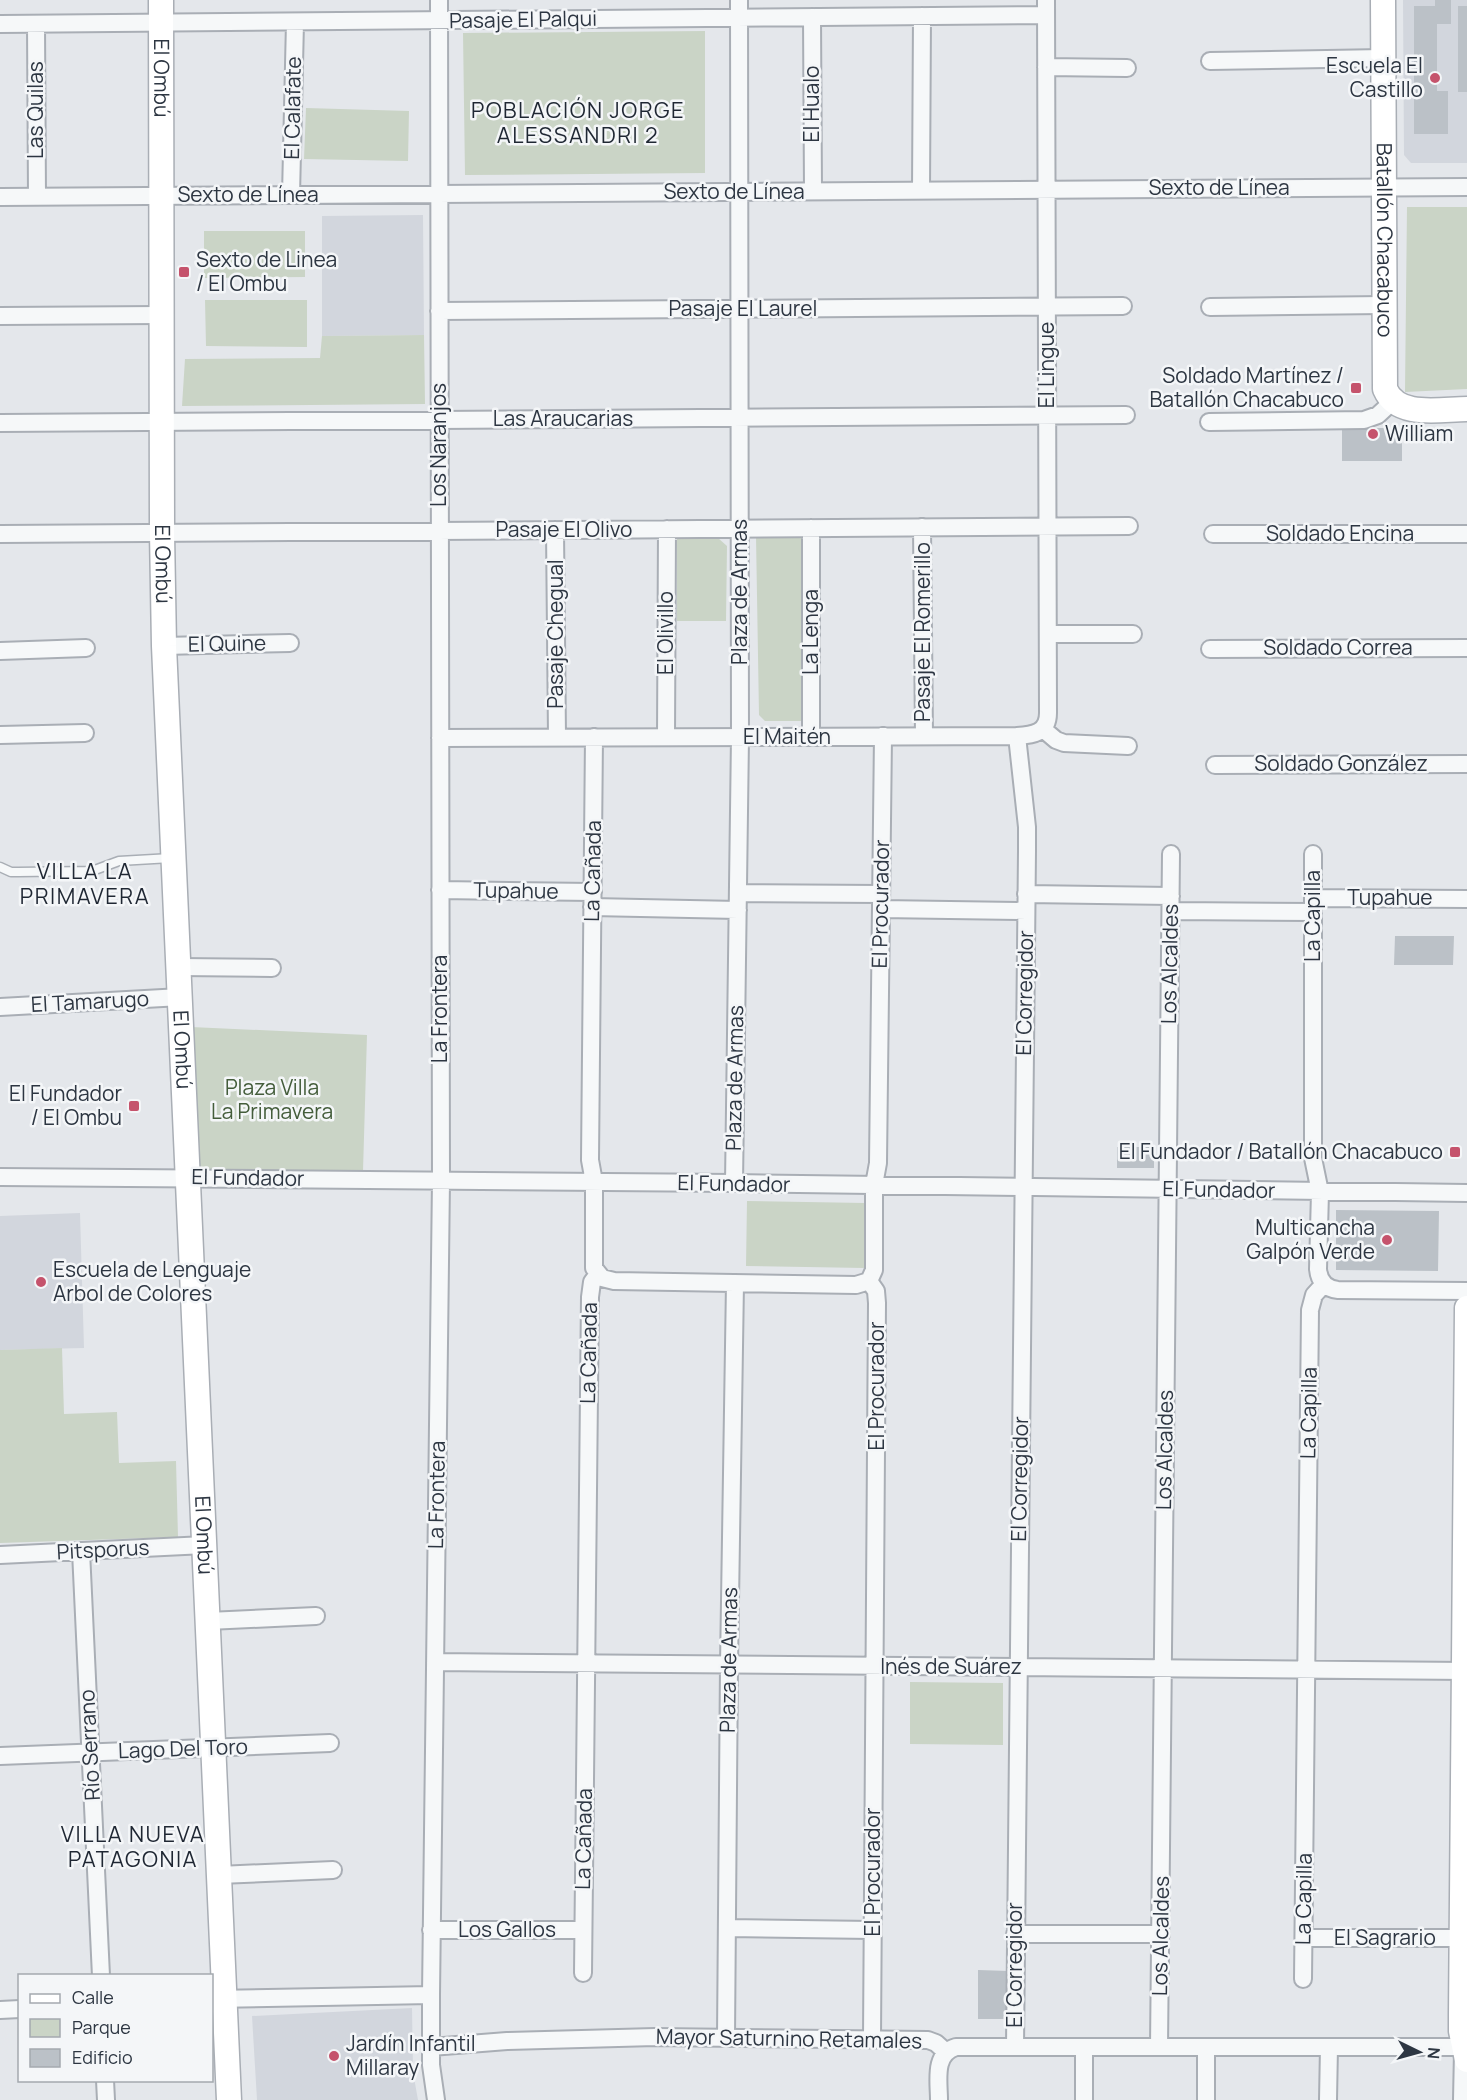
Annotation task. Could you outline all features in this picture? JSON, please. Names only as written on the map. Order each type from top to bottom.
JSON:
[{"type":"street","name":"Los Naranjos","points":[[439,0],[440,890]]},
{"type":"street","name":"Plaza de Armas","points":[[734,1184],[740,737],[739,0]]},
{"type":"street","name":"Batallón Chacabuco","points":[[1383,0],[1384,382],[1392,402]]},
{"type":"street","name":"Pasaje El Palqui","points":[[0,24],[36,24],[161,11],[295,22],[922,16],[1046,8]]},
{"type":"street","name":"El Lingue","points":[[1043,729],[1048,719],[1046,8]]},
{"type":"street","name":"El Ombú","points":[[161,11],[161,422],[164,646],[214,1748],[219,1875],[218,1999],[229,2100]]},
{"type":"street","points":[[921,190],[922,16]]},
{"type":"street","name":"El Hualo","points":[[812,17],[813,191]]},
{"type":"street","name":"El Calafate","points":[[291,195],[295,22]]},
{"type":"street","name":"Las Quilas","points":[[36,24],[37,197]]},
{"type":"street","points":[[1210,61],[1383,58]]},
{"type":"street","points":[[1046,67],[1127,68]]},
{"type":"street","name":"Sexto de Línea","points":[[0,197],[1467,186]]},
{"type":"street","points":[[1210,307],[1384,305]]},
{"type":"street","name":"Pasaje El Laurel","points":[[439,311],[1123,306]]},
{"type":"street","points":[[0,316],[161,315]]},
{"type":"street","points":[[1209,422],[1364,420],[1378,415],[1392,402],[1406,409],[1467,409]]},
{"type":"street","name":"Las Araucarias","points":[[0,423],[1126,415]]},
{"type":"street","name":"Pasaje El Olivo","points":[[0,534],[1128,526]]},
{"type":"street","name":"Pasaje El Romerillo","points":[[922,527],[924,736]]},
{"type":"street","name":"La Lenga","points":[[811,528],[811,736]]},
{"type":"street","name":"El Olivillo","points":[[666,737],[667,529]]},
{"type":"street","name":"Pasaje Chegual","points":[[555,530],[557,737]]},
{"type":"street","name":"Soldado Encina","points":[[1213,534],[1467,534]]},
{"type":"street","points":[[1048,634],[1133,634]]},
{"type":"street","name":"El Quine","points":[[164,646],[290,643]]},
{"type":"street","points":[[0,651],[86,648]]},
{"type":"street","name":"Soldado Correa","points":[[1210,649],[1467,648]]},
{"type":"street","points":[[1043,729],[1056,740],[1064,743],[1128,746]]},
{"type":"street","name":"El Maitén","points":[[440,738],[1017,736],[1033,735],[1043,729]]},
{"type":"street","points":[[0,735],[86,733]]},
{"type":"street","name":"El Procurador","points":[[872,2039],[877,1303],[876,1291],[869,1281],[874,1270],[874,1185],[878,1163],[883,736]]},
{"type":"street","points":[[1017,736],[1028,827],[1026,911]]},
{"type":"street","name":"La Cañada","points":[[583,1973],[590,1297],[592,1282],[598,1274],[593,1261],[594,1182],[590,1160],[594,737]]},
{"type":"street","name":"Soldado González","points":[[1215,765],[1467,764]]},
{"type":"street","name":"Los Alcaldes","points":[[1160,2047],[1171,854]]},
{"type":"street","name":"La Capilla","points":[[1303,1979],[1310,1310],[1314,1295],[1324,1284],[1320,1280],[1318,1269],[1320,1191],[1313,1158],[1313,854]]},
{"type":"street","name":"Tupahue","points":[[440,890],[593,900],[881,902],[1026,911]]},
{"type":"street","name":"La Frontera","points":[[436,2100],[431,2046],[431,1930],[441,1180],[440,890]]},
{"type":"street","name":"Tupahue","points":[[1026,894],[1171,903],[1313,905],[1467,899]]},
{"type":"street","name":"El Corregidor","points":[[1015,2047],[1026,911]]},
{"type":"street","points":[[179,967],[272,968]]},
{"type":"street","name":"El Tamarugo","points":[[0,1006],[181,997]]},
{"type":"street","name":"El Fundador","points":[[0,1177],[441,1180],[1467,1193]]},
{"type":"street","points":[[598,1274],[608,1281],[856,1285],[869,1281]]},
{"type":"street","name":"Plaza de Armas","points":[[726,2037],[735,1283]]},
{"type":"street","points":[[1324,1284],[1333,1290],[1467,1291]]},
{"type":"street","points":[[1462,2100],[1466,2051],[1461,2014],[1464,1938],[1467,1308]]},
{"type":"street","name":"Pitsporus","points":[[0,1555],[205,1545]]},
{"type":"street","name":"Río Serrano","points":[[81,1551],[101,1974]]},
{"type":"street","points":[[208,1621],[316,1616]]},
{"type":"street","name":"Inés de Suárez","points":[[435,1662],[1465,1671]]},
{"type":"street","name":"Lago Del Toro","points":[[0,1756],[330,1743]]},
{"type":"street","points":[[219,1875],[333,1870]]},
{"type":"street","points":[[727,1928],[872,1930]]},
{"type":"street","name":"Los Gallos","points":[[431,1930],[583,1930]]},
{"type":"street","points":[[1016,1934],[1161,1934]]},
{"type":"street","name":"El Sagrario","points":[[1304,1938],[1464,1938]]},
{"type":"street","points":[[218,1999],[431,1995]]},
{"type":"street","points":[[0,2010],[18,2009]]},
{"type":"street","name":"Mayor Saturnino Retamales","points":[[431,2046],[583,2038],[726,2037],[928,2040],[936,2043],[946,2052],[956,2047],[1329,2047],[1466,2051]]},
{"type":"street","points":[[1084,2047],[1084,2100]]},
{"type":"street","points":[[1206,2047],[1206,2100]]},
{"type":"street","points":[[1328,2100],[1329,2047]]},
{"type":"street","points":[[939,2100],[939,2065],[946,2052]]},
{"type":"street","points":[[105,2082],[106,2100]]},
{"type":"lane","points":[[0,867],[10,872],[92,871],[119,861],[174,858]]},
{"type":"shaded area","name":"Escuela El Castillo","points":[[1403,0],[1467,0],[1467,163],[1411,163],[1404,155]]},
{"type":"shaded area","points":[[423,215],[424,335],[322,336],[322,216]]},
{"type":"shaded area","name":"Escuela de Lenguaje Arbol de Colores","points":[[80,1213],[84,1348],[0,1350],[0,1216]]},
{"type":"shaded area","name":"Jardín Infantil Millaray","points":[[412,2008],[413,2072],[418,2100],[257,2100],[252,2016]]},
{"type":"green space","points":[[705,31],[705,173],[465,175],[463,33]]},
{"type":"green space","points":[[306,108],[409,111],[408,161],[304,159]]},
{"type":"green space","points":[[1407,207],[1467,207],[1467,389],[1405,392]]},
{"type":"green space","points":[[204,231],[305,231],[305,277],[204,278]]},
{"type":"green space","points":[[205,300],[307,300],[307,347],[206,346]]},
{"type":"green space","points":[[424,335],[425,404],[182,406],[185,359],[320,358],[322,336]]},
{"type":"green space","points":[[756,536],[802,537],[803,721],[765,721],[759,715]]},
{"type":"green space","points":[[677,538],[718,538],[727,546],[726,621],[677,621]]},
{"type":"green space","name":"Plaza Villa La Primavera","points":[[191,1027],[367,1035],[363,1171],[197,1169]]},
{"type":"green space","points":[[747,1201],[865,1203],[864,1268],[746,1266]]},
{"type":"green space","points":[[62,1348],[64,1414],[117,1412],[119,1463],[176,1461],[178,1537],[0,1543],[0,1350]]},
{"type":"green space","points":[[910,1682],[1003,1683],[1003,1745],[910,1744]]},
{"type":"building","points":[[1435,0],[1451,0],[1451,24],[1437,24],[1437,91],[1448,91],[1448,134],[1414,134],[1414,6],[1435,6]]},
{"type":"building","points":[[1458,6],[1467,6],[1467,92],[1458,92]]},
{"type":"building","points":[[1342,428],[1402,428],[1402,461],[1342,461]]},
{"type":"building","points":[[1395,936],[1454,936],[1453,965],[1394,965]]},
{"type":"building","points":[[1117,1147],[1154,1147],[1154,1168],[1117,1168]]},
{"type":"building","name":"Multicancha Galpón Verde","points":[[1336,1210],[1439,1211],[1438,1271],[1336,1270]]},
{"type":"building","points":[[978,1970],[1009,1971],[1009,2019],[978,2019]]},
{"type":"place","name":"Escuela El Castillo","points":[[1435,78]]},
{"type":"place","name":"Sexto de Linea / El Ombu","points":[[184,272]]},
{"type":"place","name":"Soldado Martínez / Batallón Chacabuco","points":[[1356,388]]},
{"type":"place","name":"William","points":[[1373,434]]},
{"type":"place","name":"El Fundador / El Ombu","points":[[134,1106]]},
{"type":"place","name":"El Fundador / Batallón Chacabuco","points":[[1455,1152]]},
{"type":"place","name":"Multicancha Galpón Verde","points":[[1387,1240]]},
{"type":"place","name":"Escuela de Lenguaje Arbol de Colores","points":[[41,1282]]},
{"type":"place","name":"Jardín Infantil Millaray","points":[[334,2056]]},
{"type":"district","name":"POBLACIÓN JORGE ALESSANDRI 2","points":[[578,122]]},
{"type":"district","name":"VILLA LA PRIMAVERA","points":[[85,884]]},
{"type":"district","name":"VILLA NUEVA PATAGONIA","points":[[133,1847]]}]
